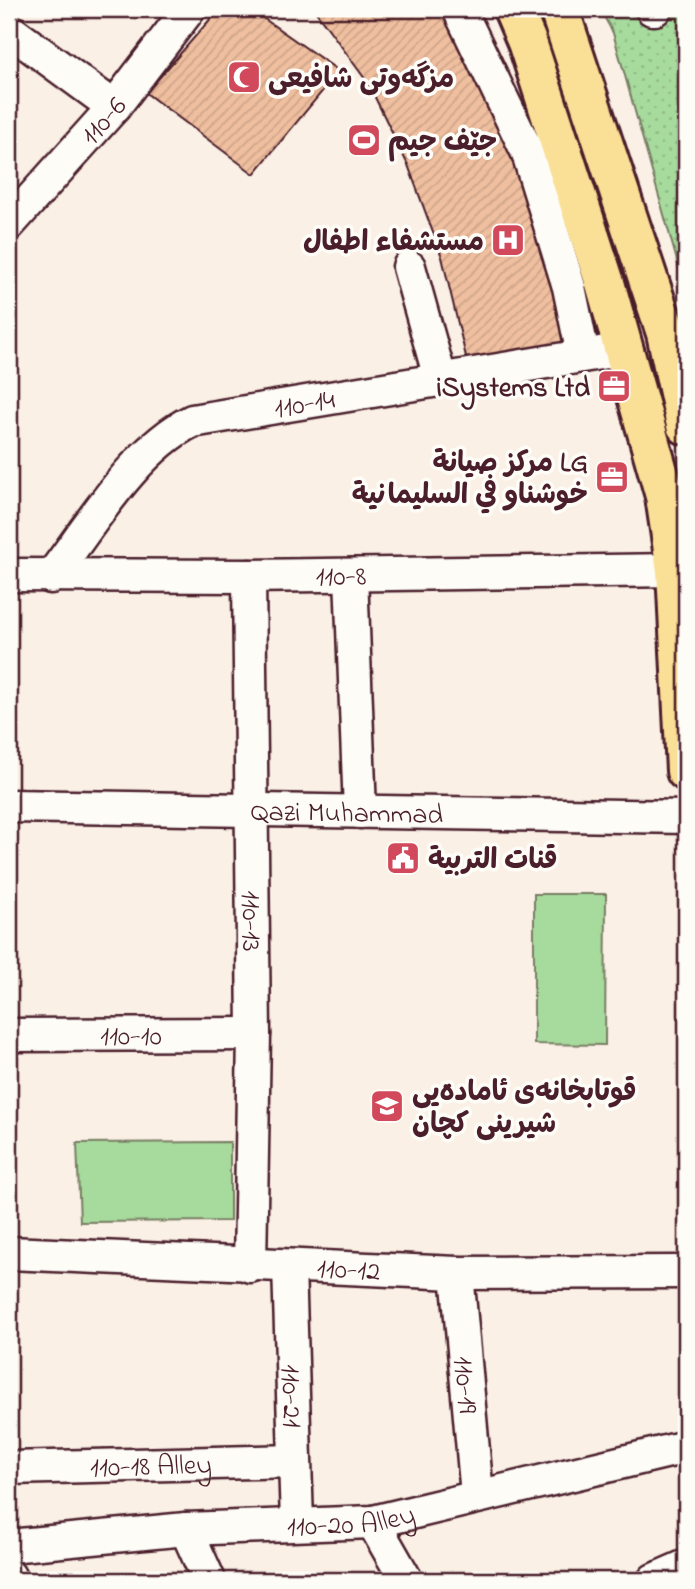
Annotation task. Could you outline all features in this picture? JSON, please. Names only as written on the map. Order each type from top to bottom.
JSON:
[{"type":"main road","points":[[513,9],[527,41],[624,349],[665,496],[676,570],[686,771]]},
{"type":"main road","points":[[566,16],[666,333],[686,425]]},
{"type":"street","name":"110-6","points":[[9,224],[114,107],[189,9]]},
{"type":"street","points":[[459,9],[528,153],[569,287],[583,355]]},
{"type":"street","points":[[9,30],[114,107]]},
{"type":"street","points":[[408,267],[440,379]]},
{"type":"street","name":"110-14","points":[[51,577],[146,453],[170,432],[192,421],[624,349]]},
{"type":"street","name":"110-8","points":[[9,575],[250,576],[676,570]]},
{"type":"street","points":[[351,575],[360,812]]},
{"type":"street","name":"110-13","points":[[250,576],[254,1034],[250,1266]]},
{"type":"street","name":"Qazi Muhammad","points":[[9,806],[686,817]]},
{"type":"street","name":"110-10","points":[[9,1035],[254,1034]]},
{"type":"street","name":"110-12","points":[[9,1254],[457,1273],[686,1272]]},
{"type":"street","name":"110-21","points":[[289,1266],[297,1523]]},
{"type":"street","name":"110-19","points":[[457,1273],[477,1495]]},
{"type":"street","name":"110-20 Alley","points":[[9,1546],[186,1529],[373,1522],[686,1447]]},
{"type":"street","name":"110-18 Alley","points":[[9,1468],[294,1461]]},
{"type":"street","points":[[373,1522],[406,1580]]},
{"type":"street","points":[[186,1529],[209,1580]]},
{"type":"street","points":[[654,1580],[686,1566]]},
{"type":"green space","points":[[600,9],[686,9],[686,293],[613,33]]},
{"type":"green space","points":[[534,894],[606,894],[605,1045],[534,1044]]},
{"type":"green space","points":[[230,1142],[230,1221],[80,1222],[77,1143]]},
{"type":"building","points":[[219,9],[250,9],[339,71],[254,174],[146,93]]},
{"type":"building","points":[[314,9],[448,9],[476,60],[545,242],[566,350],[467,361],[442,257],[408,165],[368,83]]},
{"type":"place","name":"مزگەوتی شافیعی","points":[[244,77]]},
{"type":"place","name":"جێف جیم","points":[[364,140]]},
{"type":"place","name":"مستشفاء اطفال","points":[[508,240]]},
{"type":"place","name":"iSystems Ltd","points":[[614,386]]},
{"type":"place","name":"مركز صيانة LG خوشناو في السليمانية","points":[[612,477]]},
{"type":"place","name":"قنات التربیة","points":[[403,858]]},
{"type":"place","name":"قوتابخانەی ئامادەیی شیرینی کچان","points":[[387,1106]]}]
